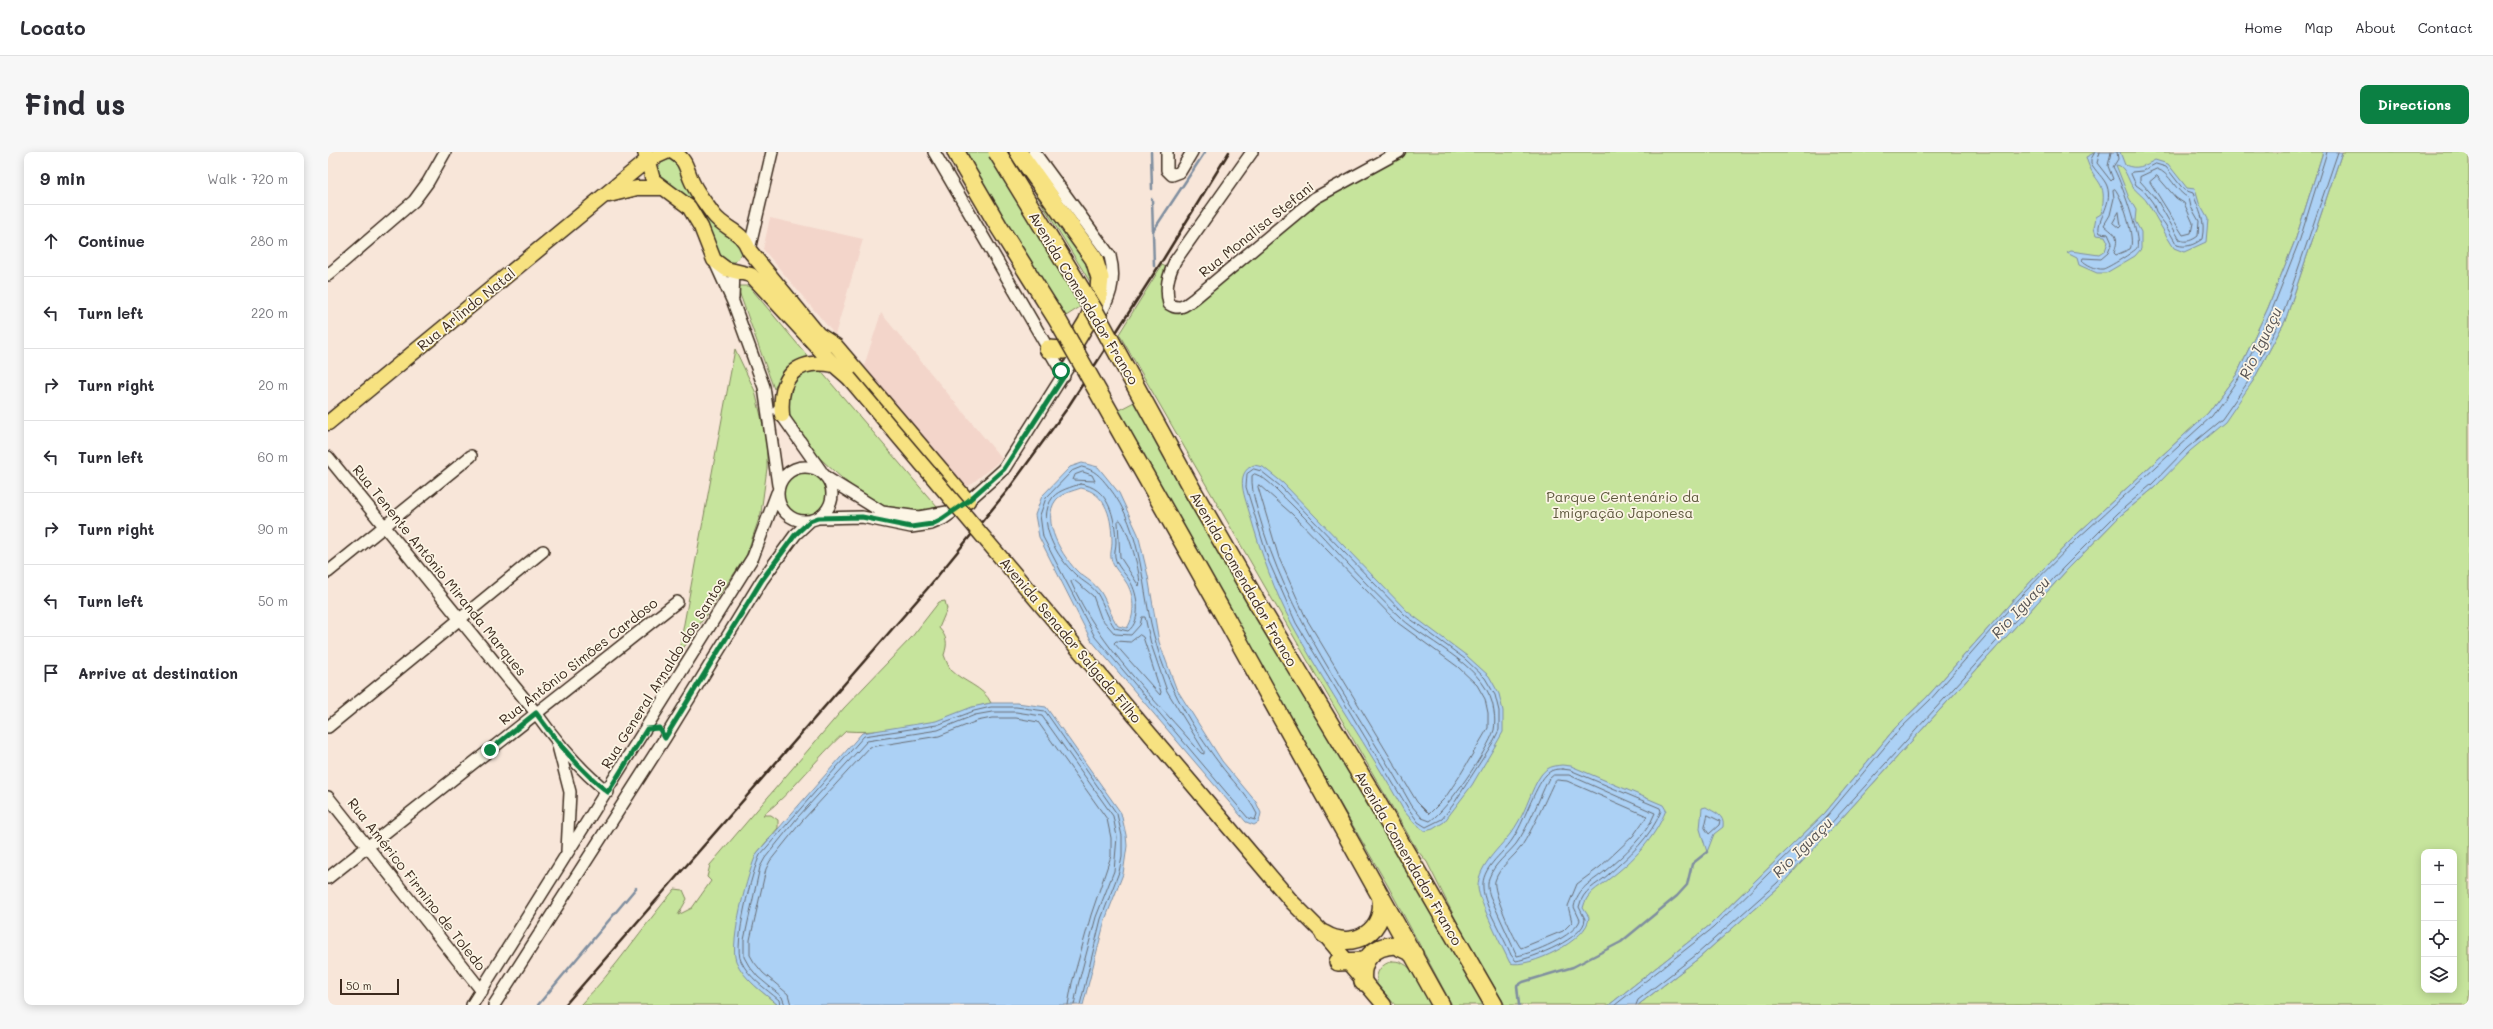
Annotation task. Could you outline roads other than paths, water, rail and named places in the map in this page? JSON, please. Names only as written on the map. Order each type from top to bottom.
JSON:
[{"type":"highway","points":[[956,152],[999,227],[1058,321],[1378,889],[1441,1005]]},
{"type":"highway","name":"Avenida Comendador Franco","points":[[997,152],[1095,312],[1258,604],[1382,811],[1494,1005]]},
{"type":"highway","points":[[1018,152],[1094,259],[1100,278],[1098,298],[1075,342],[1064,350],[1051,354]]},
{"type":"highway","points":[[1324,934],[1344,942],[1366,936],[1376,925],[1382,911],[1378,889]]},
{"type":"highway","points":[[1363,982],[1365,961],[1375,950],[1388,945],[1402,947],[1414,954]]},
{"type":"highway","points":[[1343,963],[1365,961]]},
{"type":"main road","name":"Rua Arlindo Natal","points":[[328,423],[605,196],[645,156],[666,152]]},
{"type":"main road","name":"Avenida Senador Salgado Filho","points":[[673,152],[680,156],[688,167],[692,182],[714,215],[740,234],[749,250],[819,335],[849,378],[1292,902],[1324,934],[1365,995],[1380,1005]]},
{"type":"main road","points":[[688,167],[690,152]]},
{"type":"main road","points":[[645,156],[649,174],[661,188],[689,207],[701,227],[714,260]]},
{"type":"main road","name":"Rua Arlindo Natal","points":[[605,196],[637,188],[661,188]]},
{"type":"main road","points":[[734,270],[742,266],[749,250]]},
{"type":"main road","name":"Avenida Senador Salgado Filho","points":[[714,260],[726,269],[751,275],[834,365],[849,378]]},
{"type":"main road","points":[[819,335],[836,346],[968,501]]},
{"type":"main road","points":[[782,415],[782,390],[794,371],[807,365],[834,365]]},
{"type":"main road","name":"Avenida Senador Salgado Filho","points":[[1292,902],[1299,916],[1384,1005]]},
{"type":"street","points":[[328,275],[414,201],[428,182],[445,152]]},
{"type":"street","points":[[749,250],[772,152]]},
{"type":"street","points":[[934,152],[1064,376]]},
{"type":"street","points":[[714,260],[733,302],[764,387],[781,509],[787,515],[798,520],[862,517],[911,527],[932,524],[968,501],[1004,469],[1064,376],[1105,306],[1115,273],[1110,256],[1034,152]]},
{"type":"street","points":[[1167,152],[1168,173],[1172,175],[1180,172],[1192,152]]},
{"type":"street","name":"Rua Monalisa Stefani","points":[[1252,152],[1175,260],[1167,277],[1166,294],[1169,304],[1175,308],[1183,307],[1195,298],[1315,198],[1399,152]]},
{"type":"street","points":[[733,302],[734,270]]},
{"type":"street","points":[[1051,354],[1071,363]]},
{"type":"street","points":[[494,1005],[545,928],[665,738],[762,580],[795,535],[824,513],[832,498],[832,490],[824,475],[764,387]]},
{"type":"street","points":[[328,572],[471,456]]},
{"type":"street","name":"Rua Tenente Antônio Miranda Marques","points":[[328,457],[536,713],[557,741],[596,783],[608,792]]},
{"type":"street","points":[[778,489],[783,477],[797,468],[810,467],[882,512],[919,517],[950,512]]},
{"type":"street","name":"Rua General Arnaldo dos Santos","points":[[472,1005],[567,853],[608,792],[753,557],[778,489]]},
{"type":"street","points":[[328,727],[544,551]]},
{"type":"street","name":"Rua Antônio Simões Cardoso","points":[[328,878],[677,602]]},
{"type":"street","points":[[647,729],[659,728],[665,738]]},
{"type":"street","name":"Rua Tenente Antônio Miranda Marques","points":[[557,741],[570,792],[567,853]]},
{"type":"street","name":"Rua Américo Firmino de Toledo","points":[[328,796],[482,991]]},
{"type":"street","points":[[528,917],[529,924],[532,929],[545,928]]},
{"type":"water","points":[[2096,152],[2120,152],[2125,165],[2133,167],[2144,166],[2155,160],[2168,164],[2187,188],[2195,189],[2199,203],[2208,219],[2206,242],[2184,252],[2174,248],[2147,202],[2132,186],[2122,167],[2116,165],[2129,198],[2136,210],[2135,221],[2141,232],[2141,249],[2135,256],[2106,273],[2097,273],[2079,265],[2077,258],[2067,253],[2071,251],[2099,255],[2105,251],[2108,242],[2105,236],[2096,235],[2094,228],[2096,217],[2101,214],[2103,194],[2100,183],[2089,166],[2086,157]]},
{"type":"water","name":"Rio Iguaçu","points":[[2323,152],[2342,152],[2285,321],[2253,381],[2225,422],[2190,451],[2155,487],[2120,516],[2066,571],[1780,886],[1699,958],[1638,1005],[1609,1005],[1710,925],[1825,813],[1896,727],[1927,697],[2016,597],[2075,536],[2208,413],[2237,374],[2268,308],[2296,238]]},
{"type":"water","points":[[1082,463],[1098,467],[1119,493],[1138,534],[1148,576],[1159,642],[1176,688],[1222,761],[1256,802],[1261,813],[1259,822],[1254,825],[1246,822],[1091,640],[1039,537],[1035,515],[1042,496],[1070,467]],"holes":[[[1081,488],[1097,495],[1106,508],[1111,525],[1112,562],[1131,592],[1133,611],[1127,628],[1118,626],[1100,591],[1093,583],[1079,573],[1066,558],[1060,549],[1052,528],[1052,509],[1058,498],[1064,494]]]},
{"type":"water","points":[[1254,465],[1263,467],[1283,483],[1408,612],[1467,656],[1489,676],[1499,694],[1503,711],[1503,732],[1472,785],[1444,822],[1433,829],[1425,831],[1416,825],[1404,811],[1377,764],[1320,673],[1286,613],[1263,558],[1244,494],[1242,480],[1244,474]]},
{"type":"water","points":[[991,703],[1017,703],[1046,707],[1121,813],[1127,846],[1123,874],[1105,920],[1083,1005],[778,1005],[749,980],[739,968],[736,961],[735,939],[740,907],[757,853],[862,733],[936,721],[972,707]]},
{"type":"water","points":[[1562,765],[1571,766],[1663,805],[1666,810],[1656,830],[1635,857],[1593,891],[1587,898],[1583,908],[1589,917],[1586,926],[1579,935],[1556,951],[1543,957],[1519,964],[1510,963],[1482,903],[1478,888],[1479,879],[1487,862],[1512,831],[1524,812],[1534,786],[1541,775],[1550,767]]},
{"type":"water","points":[[1706,807],[1719,815],[1723,823],[1723,827],[1714,834],[1707,852],[1700,829],[1702,808]]},
{"type":"waterway","points":[[1151,152],[1152,189]]},
{"type":"waterway","points":[[1153,231],[1205,152]]},
{"type":"waterway","points":[[1152,199],[1154,266]]},
{"type":"waterway","points":[[1519,1005],[1517,986],[1523,982],[1573,967],[1621,942],[1677,896],[1687,885],[1692,864],[1707,852]]},
{"type":"waterway","points":[[538,1005],[636,888]]},
{"type":"railway","points":[[565,1005],[927,589],[1007,491],[1066,410],[1164,258],[1229,152]]},
{"type":"park label","name":"Parque Centenário da Imigração Japonesa","points":[[1623,504]]}]
